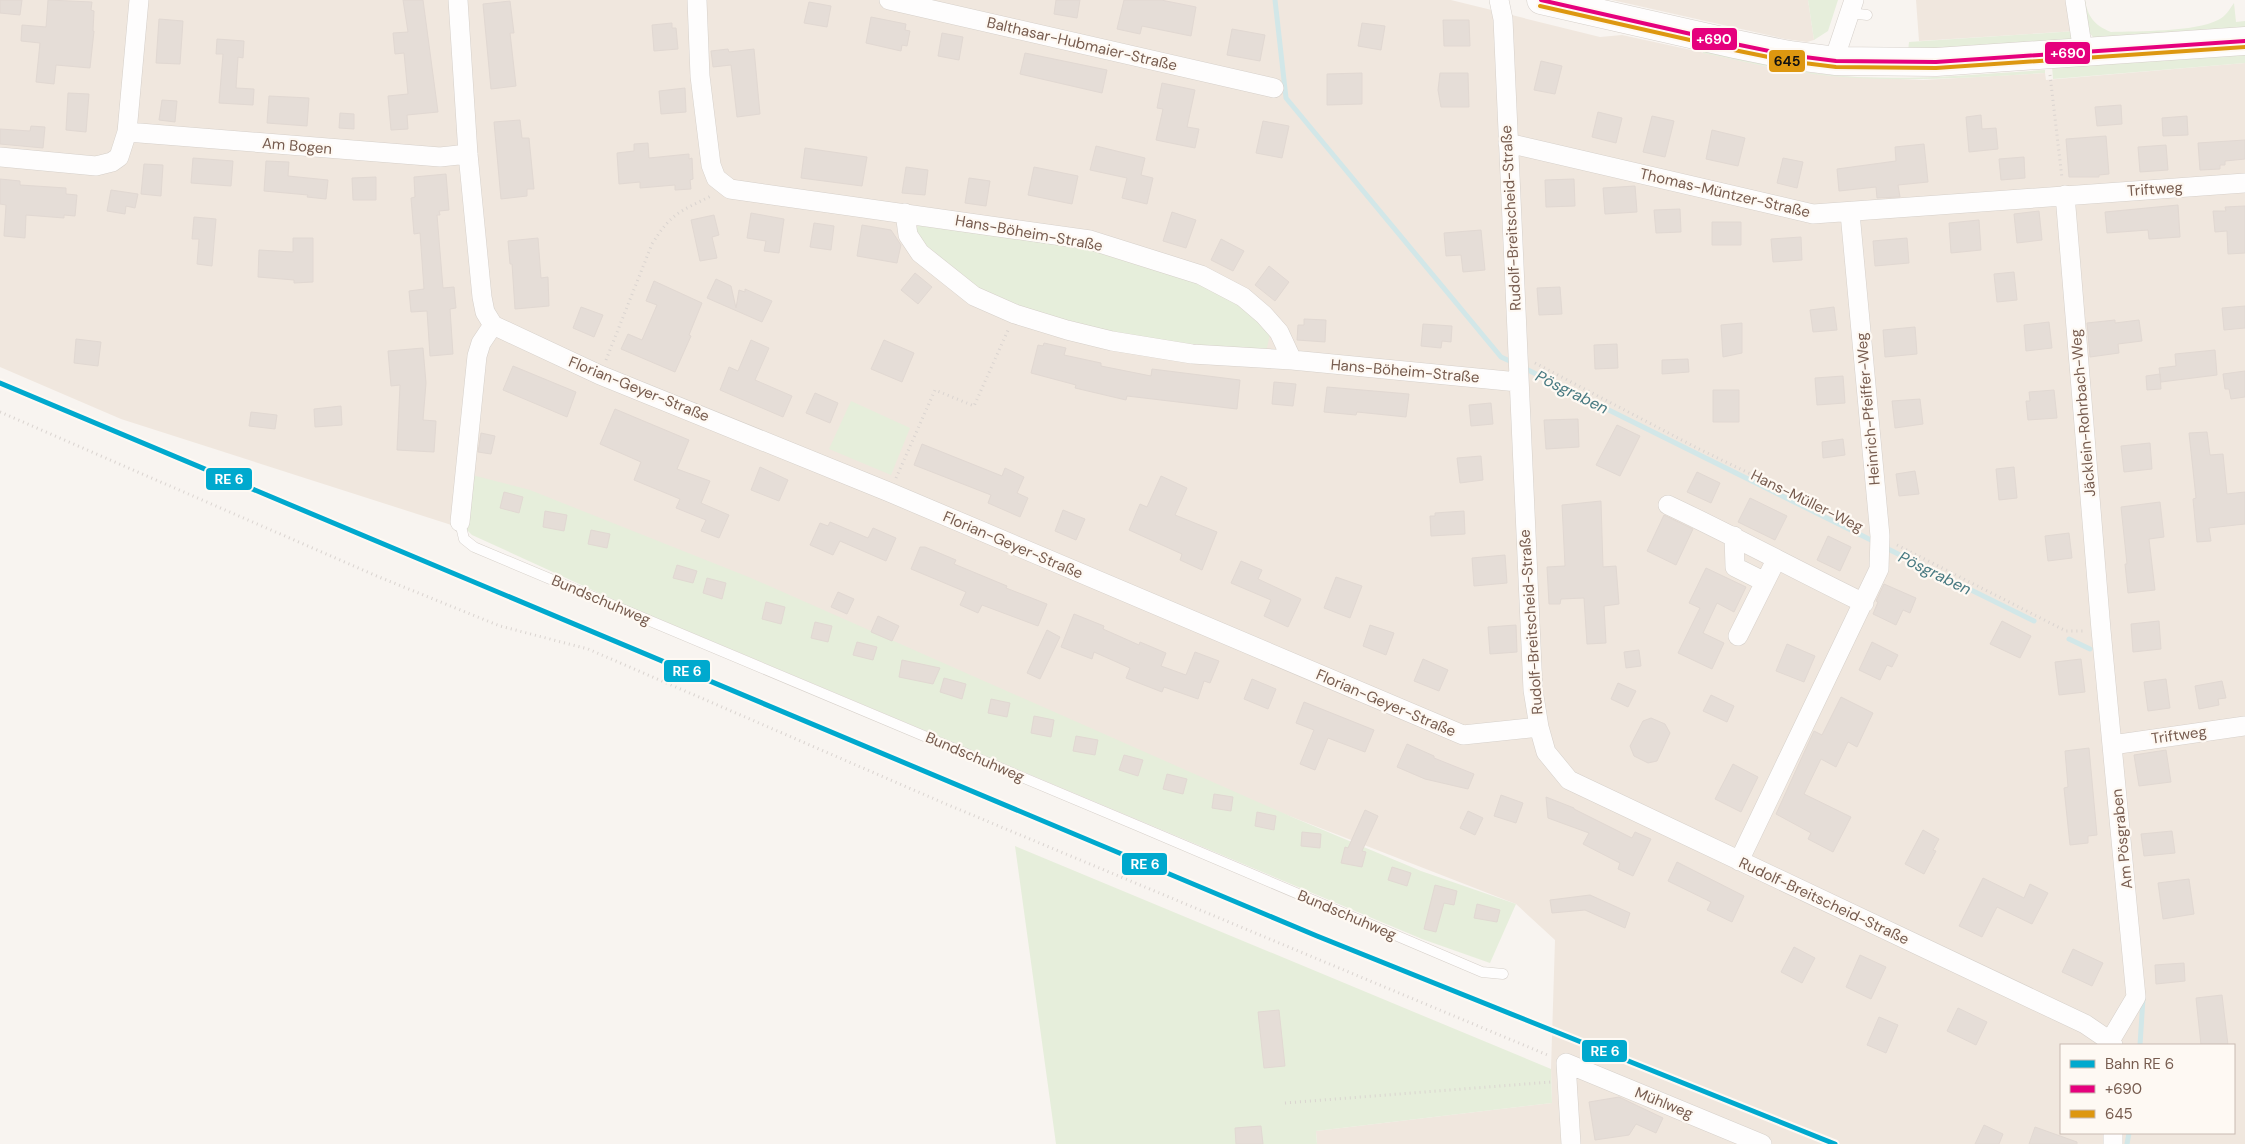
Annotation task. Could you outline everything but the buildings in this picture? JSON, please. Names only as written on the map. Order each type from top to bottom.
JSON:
[{"type":"main road","points":[[1541,0],[1744,46],[1789,55],[1836,60],[1894,57],[1936,62],[2245,41]]},
{"type":"street","points":[[0,158],[96,166],[106,165],[119,157],[127,132],[139,0]]},
{"type":"street","points":[[458,0],[468,154],[482,297],[485,312],[493,325],[481,343],[477,356],[460,522]]},
{"type":"street","points":[[697,0],[700,76],[712,165],[716,178],[723,185]]},
{"type":"street","name":"Balthasar-Hubmaier-Straße","points":[[889,0],[1274,88]]},
{"type":"street","name":"Rudolf-Breitscheid-Straße","points":[[1498,0],[1503,19],[1533,690],[1539,727],[1546,752],[1569,780],[2085,1024],[2111,1043]]},
{"type":"street","points":[[2075,0],[2083,52]]},
{"type":"street","points":[[1836,60],[1857,9]]},
{"type":"street","name":"Am Bogen","points":[[127,132],[440,157],[468,154]]},
{"type":"street","name":"Thomas-Müntzer-Straße","points":[[1508,143],[1813,214],[1850,213],[2066,195]]},
{"type":"street","name":"Triftweg","points":[[2066,195],[2245,183]]},
{"type":"street","name":"Hans-Böheim-Straße","points":[[723,185],[741,192],[905,213],[1090,240],[1201,275],[1243,297],[1264,315],[1279,332],[1292,360]]},
{"type":"street","name":"Jäcklein-Rohrbach-Weg","points":[[2066,195],[2102,641]]},
{"type":"street","name":"Hans-Böheim-Straße","points":[[905,213],[908,235],[920,253],[974,296],[1015,314],[1067,330],[1130,344],[1192,354],[1292,360],[1518,366]]},
{"type":"street","name":"Heinrich-Pfeiffer-Weg","points":[[1739,860],[1864,603],[1878,569],[1879,543],[1850,213]]},
{"type":"street","name":"Florian-Geyer-Straße","points":[[493,325],[600,375],[889,492],[1463,735],[1539,727]]},
{"type":"street","points":[[1668,505],[1734,536],[1776,560],[1864,603]]},
{"type":"street","points":[[1734,536],[1735,567],[1763,582]]},
{"type":"street","points":[[1738,636],[1763,582],[1776,560]]},
{"type":"street","name":"Am Pösgraben","points":[[2102,641],[2136,997],[2111,1043]]},
{"type":"street","name":"Triftweg","points":[[2112,744],[2245,726]]},
{"type":"street","points":[[1566,1072],[1571,1144]]},
{"type":"street","name":"Mühlweg","points":[[1566,1072],[1762,1144]]},
{"type":"lane","name":"Bundschuhweg","points":[[460,522],[464,539],[474,547],[1482,972],[1503,974]]},
{"type":"path","points":[[2048,55],[2066,195]]},
{"type":"path","points":[[600,375],[652,244],[660,230],[677,212],[711,197],[723,185]]},
{"type":"path","points":[[889,492],[935,390],[974,406],[1015,314]]},
{"type":"path","name":"Hans-Müller-Weg","points":[[1518,366],[1697,448],[1879,543],[2066,631],[2102,641]]},
{"type":"path","points":[[0,412],[379,577],[500,626],[588,649],[1566,1072]]},
{"type":"path","points":[[1285,1103],[1566,1072]]},
{"type":"shaded area","points":[[0,0],[1451,0],[1600,37],[1622,35],[1779,69],[1832,76],[1923,80],[2045,73],[2046,80],[2245,63],[2245,1144],[1317,1144],[1316,1131],[1552,1103],[1551,1069],[1555,940],[1516,904],[1292,817],[467,530],[121,419],[0,367]]},
{"type":"shaded area","points":[[1612,0],[1808,0],[1814,40],[1807,42],[1785,39]]},
{"type":"shaded area","points":[[1916,0],[2071,0],[2076,31],[1919,41]]},
{"type":"green space","points":[[1808,0],[1838,0],[1828,31],[1814,40]]},
{"type":"green space","points":[[2080,0],[2085,0],[2093,20],[2111,32],[2181,29],[2208,24],[2223,17],[2234,3],[2236,22],[2245,21],[2245,30],[2096,41],[2085,27]]},
{"type":"green space","points":[[2076,31],[2068,43],[1908,52],[1909,42]]},
{"type":"green space","points":[[1703,51],[1799,71],[1858,77],[1938,77],[2045,70],[2045,73],[1938,79],[1858,78],[1815,74],[1783,69],[1703,53]]},
{"type":"green space","points":[[2245,52],[2245,63],[2053,79],[2052,66]]},
{"type":"green space","points":[[918,223],[1088,247],[1196,278],[1235,299],[1271,330],[1266,352],[1193,349],[1067,326],[977,291],[940,264],[916,235]]},
{"type":"green space","points":[[851,401],[910,428],[891,475],[829,449]]},
{"type":"green space","points":[[472,475],[530,490],[751,578],[1292,817],[1421,871],[1516,904],[1490,963],[1422,939],[623,604],[472,535],[467,530]]},
{"type":"green space","points":[[1015,846],[1551,1069],[1552,1103],[1316,1131],[1317,1144],[1056,1144]]},
{"type":"waterway","name":"Pösgraben","points":[[1275,0],[1286,98],[1501,357],[1514,363]]},
{"type":"waterway","name":"Pösgraben","points":[[1524,368],[1877,543]]},
{"type":"waterway","name":"Pösgraben","points":[[1884,547],[2034,621]]},
{"type":"waterway","name":"Pösgraben","points":[[2069,639],[2090,649]]},
{"type":"waterway","name":"Pösgraben","points":[[2140,1044],[2143,998]]},
{"type":"waterway","name":"Pösgraben","points":[[2127,1144],[2129,1134]]},
{"type":"transit line","name":"+690","points":[[1541,0],[1735,44],[1789,55],[1836,61],[1936,62],[2245,41]]},
{"type":"transit line","name":"645","points":[[1540,6],[1734,50],[1788,61],[1836,67],[1936,68],[2245,47]]},
{"type":"transit line","points":[[0,383],[1317,936],[1835,1144]]}]
